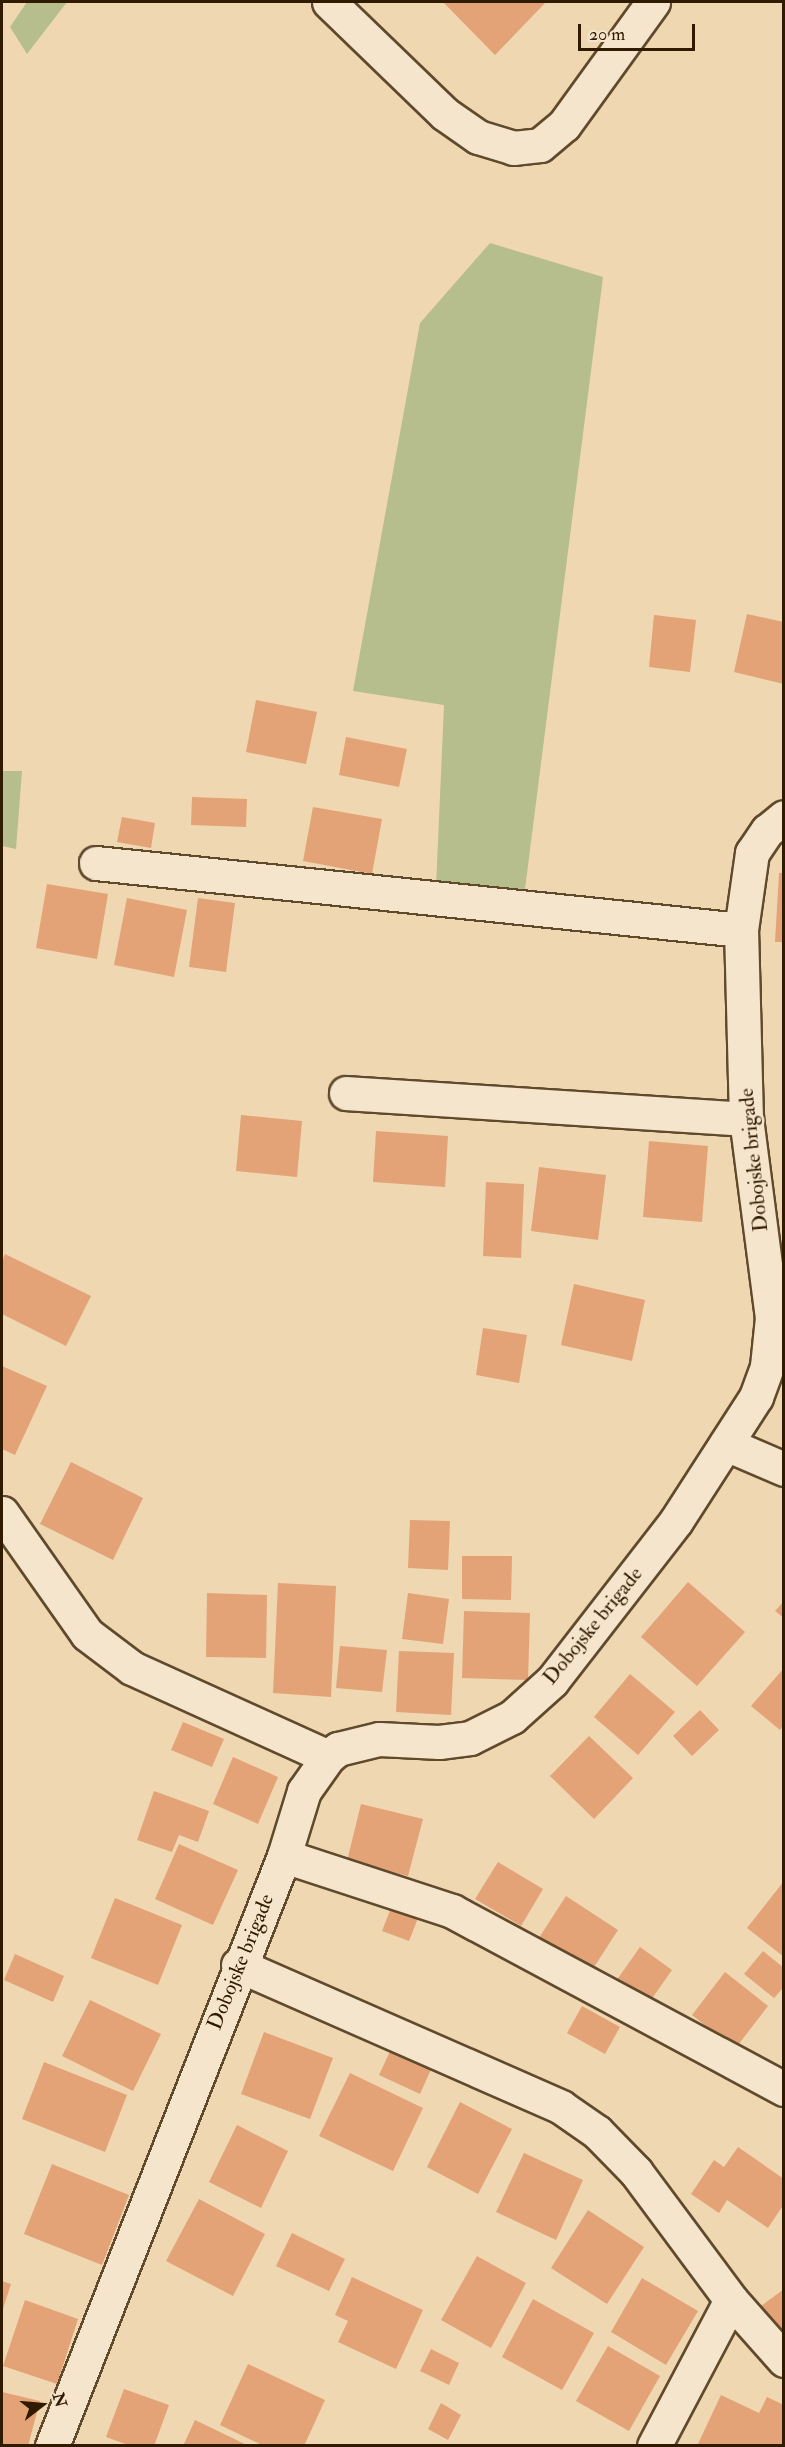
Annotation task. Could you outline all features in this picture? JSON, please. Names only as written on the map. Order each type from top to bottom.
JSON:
[{"type":"street","points":[[329,2],[445,114],[478,137],[513,148],[540,145],[564,125],[652,2]]},
{"type":"street","name":"Dobojske brigade","points":[[52,2445],[238,1965],[284,1856],[304,1791],[328,1757],[346,1746],[379,1739],[439,1742],[470,1738],[512,1717],[552,1681],[676,1521],[756,1398],[767,1366],[772,1327],[746,1119],[741,930],[752,853],[767,831],[783,817]]},
{"type":"street","points":[[96,863],[741,930]]},
{"type":"street","points":[[346,1093],[746,1119]]},
{"type":"street","points":[[726,1444],[783,1469]]},
{"type":"street","points":[[2,1513],[87,1634],[132,1668],[328,1757]]},
{"type":"street","points":[[284,1856],[452,1911],[783,2089]]},
{"type":"street","points":[[238,1965],[561,2108],[588,2126],[636,2172],[730,2300],[783,2360]]},
{"type":"street","points":[[654,2445],[730,2300]]},
{"type":"green space","points":[[27,2],[67,2],[27,54],[10,27]]},
{"type":"green space","points":[[490,243],[603,277],[525,889],[436,887],[444,705],[353,691],[420,323]]},
{"type":"green space","points":[[2,771],[22,771],[16,849],[2,846]]},
{"type":"building","points":[[443,2],[546,2],[495,55]]},
{"type":"building","points":[[747,614],[784,622],[784,684],[734,672]]},
{"type":"building","points":[[654,615],[696,620],[690,672],[649,667]]},
{"type":"building","points":[[256,700],[317,712],[306,764],[246,752]]},
{"type":"building","points":[[346,737],[407,749],[399,787],[339,775]]},
{"type":"building","points":[[192,797],[247,799],[246,827],[191,825]]},
{"type":"building","points":[[313,807],[382,819],[372,874],[303,861]]},
{"type":"building","points":[[122,817],[155,823],[151,848],[117,842]]},
{"type":"building","points":[[779,873],[784,873],[784,942],[775,942]]},
{"type":"building","points":[[47,884],[108,894],[97,959],[36,948]]},
{"type":"building","points":[[127,898],[187,910],[174,977],[114,965]]},
{"type":"building","points":[[198,898],[235,903],[226,972],[189,967]]},
{"type":"building","points":[[241,1115],[302,1121],[297,1177],[236,1171]]},
{"type":"building","points":[[376,1131],[448,1136],[445,1187],[373,1182]]},
{"type":"building","points":[[649,1141],[708,1146],[702,1222],[643,1217]]},
{"type":"building","points":[[539,1167],[606,1175],[598,1240],[531,1231]]},
{"type":"building","points":[[486,1182],[524,1184],[521,1258],[483,1256]]},
{"type":"building","points":[[5,1254],[91,1296],[66,1346],[2,1314],[2,1262]]},
{"type":"building","points":[[574,1284],[645,1300],[632,1361],[561,1345]]},
{"type":"building","points":[[483,1328],[527,1335],[519,1383],[476,1375]]},
{"type":"building","points":[[2,1366],[47,1386],[15,1455],[2,1449]]},
{"type":"building","points":[[71,1462],[143,1498],[113,1560],[40,1524]]},
{"type":"building","points":[[410,1520],[450,1521],[448,1570],[408,1568]]},
{"type":"building","points":[[462,1556],[512,1556],[511,1600],[462,1599]]},
{"type":"building","points":[[688,1582],[745,1632],[697,1686],[641,1637]]},
{"type":"building","points":[[278,1583],[336,1586],[331,1697],[273,1693]]},
{"type":"building","points":[[207,1593],[267,1595],[266,1658],[206,1657]]},
{"type":"building","points":[[408,1593],[449,1599],[443,1644],[402,1639]]},
{"type":"building","points":[[784,1601],[784,1618],[775,1611]]},
{"type":"building","points":[[464,1611],[530,1613],[528,1680],[462,1678]]},
{"type":"building","points":[[340,1646],[387,1650],[382,1692],[336,1688]]},
{"type":"building","points":[[399,1651],[454,1653],[451,1715],[396,1712]]},
{"type":"building","points":[[784,1668],[784,1725],[780,1730],[751,1706]]},
{"type":"building","points":[[630,1674],[675,1712],[638,1755],[594,1717]]},
{"type":"building","points":[[700,1710],[719,1730],[692,1756],[673,1736]]},
{"type":"building","points":[[183,1722],[224,1739],[212,1767],[171,1750]]},
{"type":"building","points":[[589,1736],[633,1778],[594,1819],[550,1776]]},
{"type":"building","points":[[233,1757],[278,1777],[258,1824],[213,1804]]},
{"type":"building","points":[[154,1791],[209,1811],[198,1842],[179,1835],[172,1852],[137,1840]]},
{"type":"building","points":[[361,1804],[423,1819],[408,1876],[347,1861]]},
{"type":"building","points":[[179,1844],[238,1870],[213,1925],[155,1899]]},
{"type":"building","points":[[498,1862],[543,1889],[521,1926],[475,1899]]},
{"type":"building","points":[[784,1881],[784,1957],[747,1928]]},
{"type":"building","points":[[566,1896],[618,1930],[587,1978],[535,1944]]},
{"type":"building","points":[[115,1898],[182,1925],[158,1985],[91,1958]]},
{"type":"building","points":[[391,1908],[418,1918],[409,1941],[382,1931]]},
{"type":"building","points":[[640,1947],[672,1970],[646,2007],[614,1984]]},
{"type":"building","points":[[763,1951],[784,1968],[784,1987],[774,1998],[744,1974]]},
{"type":"building","points":[[15,1954],[64,1976],[53,2002],[4,1980]]},
{"type":"building","points":[[725,1972],[768,2006],[735,2049],[692,2015]]},
{"type":"building","points":[[90,2000],[161,2034],[133,2091],[62,2056]]},
{"type":"building","points":[[582,2006],[620,2027],[605,2054],[567,2033]]},
{"type":"building","points":[[264,2032],[333,2058],[310,2119],[241,2094]]},
{"type":"building","points":[[392,2047],[433,2065],[420,2094],[379,2075]]},
{"type":"building","points":[[44,2062],[127,2095],[105,2152],[22,2119]]},
{"type":"building","points":[[350,2073],[423,2108],[393,2171],[319,2136]]},
{"type":"building","points":[[460,2102],[512,2129],[478,2194],[427,2167]]},
{"type":"building","points":[[237,2125],[288,2151],[261,2208],[209,2182]]},
{"type":"building","points":[[738,2147],[784,2179],[784,2204],[768,2228],[727,2200],[719,2213],[691,2194],[714,2160],[724,2167]]},
{"type":"building","points":[[524,2153],[583,2180],[556,2240],[496,2212]]},
{"type":"building","points":[[52,2164],[129,2195],[102,2265],[24,2234]]},
{"type":"building","points":[[199,2199],[265,2234],[233,2296],[166,2261]]},
{"type":"building","points":[[588,2210],[644,2247],[607,2304],[551,2268]]},
{"type":"building","points":[[292,2233],[345,2259],[329,2291],[276,2266]]},
{"type":"building","points":[[477,2256],[526,2283],[491,2348],[441,2320]]},
{"type":"building","points":[[352,2277],[423,2310],[396,2369],[338,2342],[348,2321],[335,2315]]},
{"type":"building","points":[[642,2278],[698,2311],[666,2365],[611,2332]]},
{"type":"building","points":[[2,2281],[11,2284],[2,2312]]},
{"type":"building","points":[[784,2289],[784,2334],[761,2306]]},
{"type":"building","points":[[533,2299],[594,2333],[562,2390],[502,2357]]},
{"type":"building","points":[[25,2300],[78,2319],[57,2384],[3,2366]]},
{"type":"building","points":[[608,2346],[660,2376],[629,2431],[576,2401]]},
{"type":"building","points":[[431,2349],[459,2363],[449,2385],[420,2371]]},
{"type":"building","points":[[248,2364],[325,2400],[304,2446],[264,2446],[220,2425]]},
{"type":"building","points":[[124,2389],[169,2405],[154,2446],[131,2446],[106,2437]]},
{"type":"building","points":[[2,2392],[40,2401],[28,2446],[2,2446]]},
{"type":"building","points":[[721,2395],[759,2413],[767,2397],[784,2405],[782,2446],[697,2446]]},
{"type":"building","points":[[441,2403],[461,2415],[448,2440],[428,2429]]},
{"type":"building","points":[[195,2420],[249,2446],[183,2446]]}]
